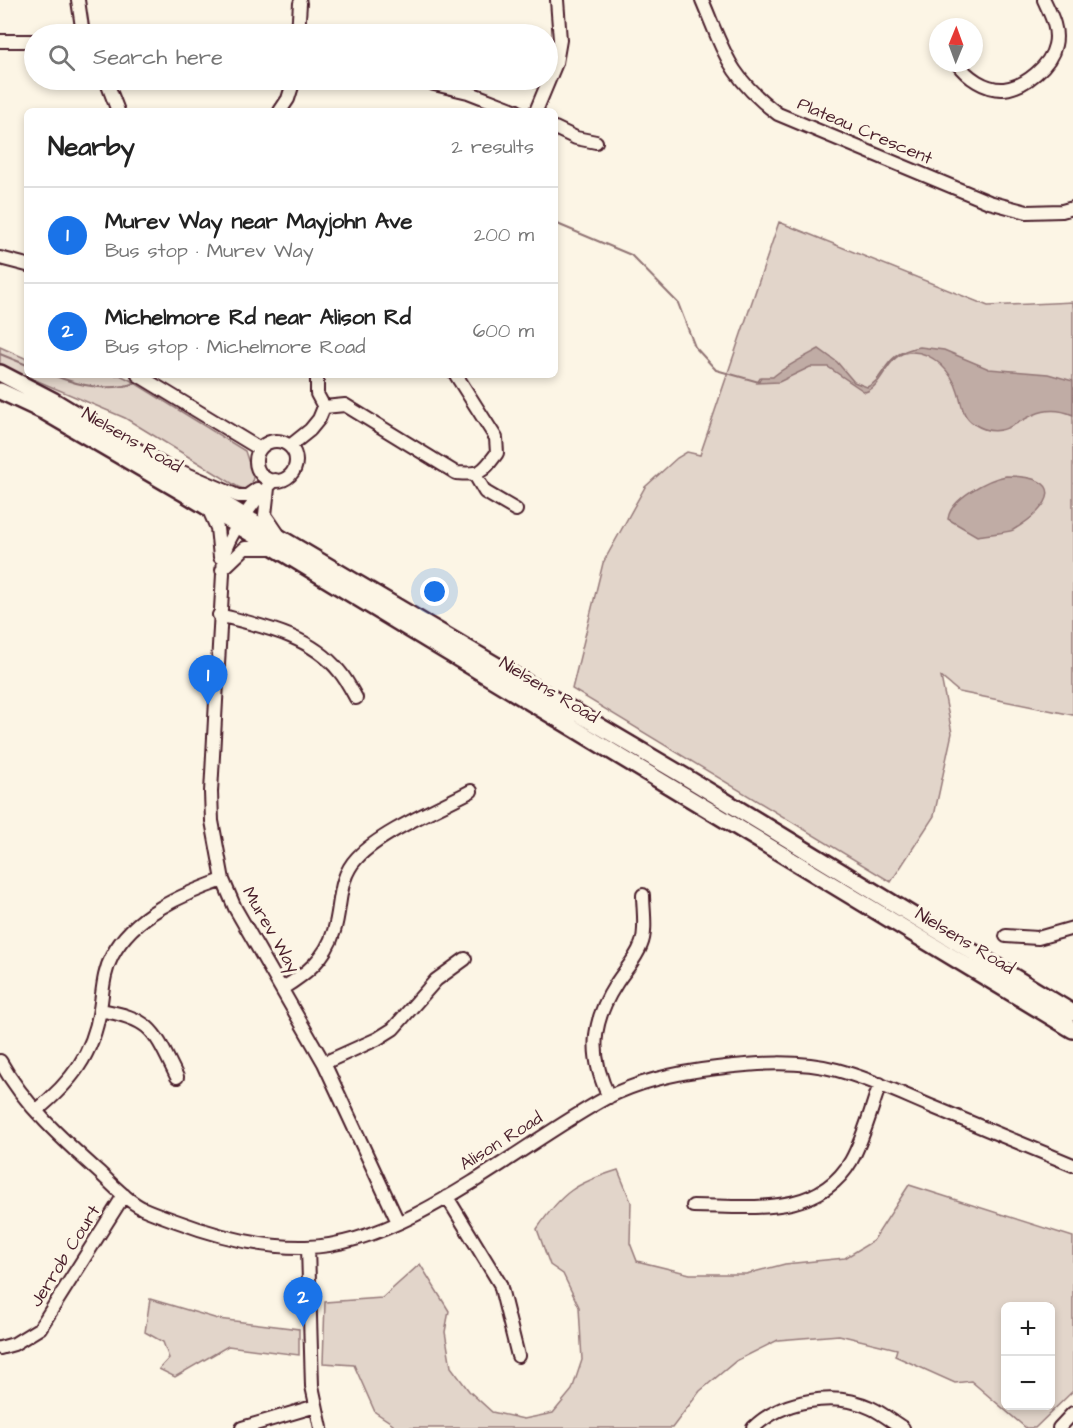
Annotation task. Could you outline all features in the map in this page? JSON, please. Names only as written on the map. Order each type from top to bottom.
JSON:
[{"type":"main road","name":"Nielsens Road","points":[[0,373],[54,401],[152,460],[277,544],[464,661],[1073,1030]]},
{"type":"main road","name":"Nielsens Road","points":[[0,391],[45,412],[209,510],[242,519]]},
{"type":"main road","name":"Nielsens Road","points":[[277,544],[684,776],[1073,1013]]},
{"type":"street","points":[[78,0],[82,24]]},
{"type":"street","points":[[557,0],[560,40],[558,52]]},
{"type":"street","name":"Plateau Crescent","points":[[702,0],[730,67],[750,92],[778,114],[989,202],[1027,212],[1062,211],[1073,208]]},
{"type":"street","points":[[963,72],[966,76],[986,85],[1004,89],[1026,81],[1046,65],[1056,44],[1054,22],[1044,0]]},
{"type":"street","points":[[299,24],[300,3]]},
{"type":"street","points":[[0,41],[24,41]]},
{"type":"street","points":[[110,90],[117,108]]},
{"type":"street","points":[[282,108],[291,90]]},
{"type":"street","points":[[460,90],[509,108]]},
{"type":"street","points":[[537,108],[545,90]]},
{"type":"street","points":[[558,129],[576,138],[596,142]]},
{"type":"street","points":[[0,258],[24,264]]},
{"type":"street","points":[[142,378],[260,449]]},
{"type":"street","points":[[290,446],[310,430],[319,419],[324,406],[318,394],[317,378]]},
{"type":"street","points":[[324,406],[345,405],[456,473],[475,475],[483,471],[497,453],[496,438],[458,378]]},
{"type":"street","points":[[152,460],[238,496],[247,496],[267,485],[288,476],[295,468],[295,454],[290,446],[273,441],[260,449],[256,463],[267,485],[265,515],[277,544],[245,548],[222,570]]},
{"type":"street","points":[[475,475],[485,492],[516,510]]},
{"type":"street","name":"Murev Way","points":[[267,485],[227,544],[222,570],[211,807],[223,880],[235,908],[284,988],[324,1063],[398,1222]]},
{"type":"street","points":[[209,510],[217,528],[222,570]]},
{"type":"street","points":[[219,615],[277,630],[312,647],[339,670],[356,698]]},
{"type":"street","points":[[284,988],[320,960],[334,931],[343,879],[356,858],[376,842],[471,791]]},
{"type":"street","points":[[36,1111],[64,1085],[81,1065],[91,1046],[106,971],[123,940],[135,928],[169,903],[191,891],[223,880]]},
{"type":"street","points":[[609,1097],[597,1073],[594,1052],[600,1017],[614,987],[642,944],[643,895]]},
{"type":"street","points":[[1006,936],[1038,939],[1073,928]]},
{"type":"street","points":[[324,1063],[377,1039],[393,1029],[436,980],[465,959]]},
{"type":"street","points":[[100,1010],[134,1017],[143,1022],[157,1038],[177,1077]]},
{"type":"street","name":"Alison Road","points":[[0,1061],[36,1111],[124,1195],[141,1208],[201,1230],[256,1243],[308,1247],[356,1239],[398,1222],[447,1197],[528,1144],[609,1097],[657,1080],[714,1068],[754,1064],[801,1064],[836,1070],[880,1084],[1073,1165]]},
{"type":"street","points":[[693,1206],[783,1206],[816,1197],[839,1178],[852,1160],[880,1084]]},
{"type":"street","name":"Jerrob Court","points":[[0,1348],[14,1344],[40,1328],[124,1195]]},
{"type":"street","points":[[447,1197],[500,1284],[518,1356]]},
{"type":"street","points":[[308,1247],[311,1365],[321,1428]]},
{"type":"street","points":[[753,1428],[764,1418],[799,1402],[837,1400],[870,1407],[902,1428]]},
{"type":"street","points":[[242,1428],[316,1406]]},
{"type":"street","points":[[1059,1428],[1073,1413]]},
{"type":"shaded area","points":[[779,222],[988,306],[1073,302],[1073,715],[959,692],[941,677],[952,733],[934,816],[891,882],[572,689],[603,563],[645,487],[687,452],[700,455]]},
{"type":"shaded area","points":[[0,347],[24,358],[24,375],[0,365]]},
{"type":"shaded area","points":[[920,347],[944,350],[989,369],[1048,374],[1073,381],[1073,415],[1057,411],[1043,411],[1010,427],[988,430],[967,418],[955,385],[941,364],[927,355],[912,352],[897,357],[877,383],[865,392],[828,367],[810,367],[779,382],[757,383],[761,377],[773,377],[819,349],[837,362],[854,382],[867,387],[878,378],[891,360],[907,350]]},
{"type":"shaded area","points":[[31,378],[126,378],[245,451],[253,476],[252,484],[244,489],[238,487],[125,418]]},
{"type":"shaded area","points":[[1006,476],[1025,477],[1039,481],[1046,487],[1048,494],[1045,502],[1027,521],[1011,531],[977,536],[948,519],[955,504],[962,497],[990,481]]},
{"type":"shaded area","points":[[618,1170],[631,1202],[630,1243],[637,1261],[690,1274],[746,1274],[785,1264],[845,1258],[873,1241],[909,1185],[1073,1237],[1073,1391],[1055,1409],[1055,1302],[1001,1302],[1001,1407],[971,1381],[955,1383],[895,1356],[897,1349],[839,1335],[778,1340],[736,1361],[700,1391],[672,1428],[394,1428],[393,1424],[375,1412],[354,1365],[323,1363],[325,1302],[382,1298],[420,1264],[449,1311],[445,1332],[451,1367],[469,1391],[492,1412],[524,1419],[553,1413],[572,1390],[582,1360],[579,1307],[563,1274],[550,1265],[537,1229],[554,1206],[571,1190]]},
{"type":"shaded area","points":[[150,1299],[218,1319],[299,1329],[299,1355],[228,1346],[175,1377],[159,1369],[169,1358],[163,1342],[145,1332]]},
{"type":"shaded area","points":[[1005,1410],[1053,1410],[1035,1428],[1026,1428]]},
{"type":"waterway","points":[[558,224],[631,255],[678,303],[695,347],[716,370],[759,382]]},
{"type":"waterway","points":[[0,354],[24,364]]},
{"type":"waterway","points":[[61,378],[96,387],[118,387],[140,382]]},
{"type":"place","name":"Murev Way near Mayjohn Ave","points":[[208,705]]},
{"type":"place","name":"Michelmore Rd near Alison Rd","points":[[303,1327]]}]
